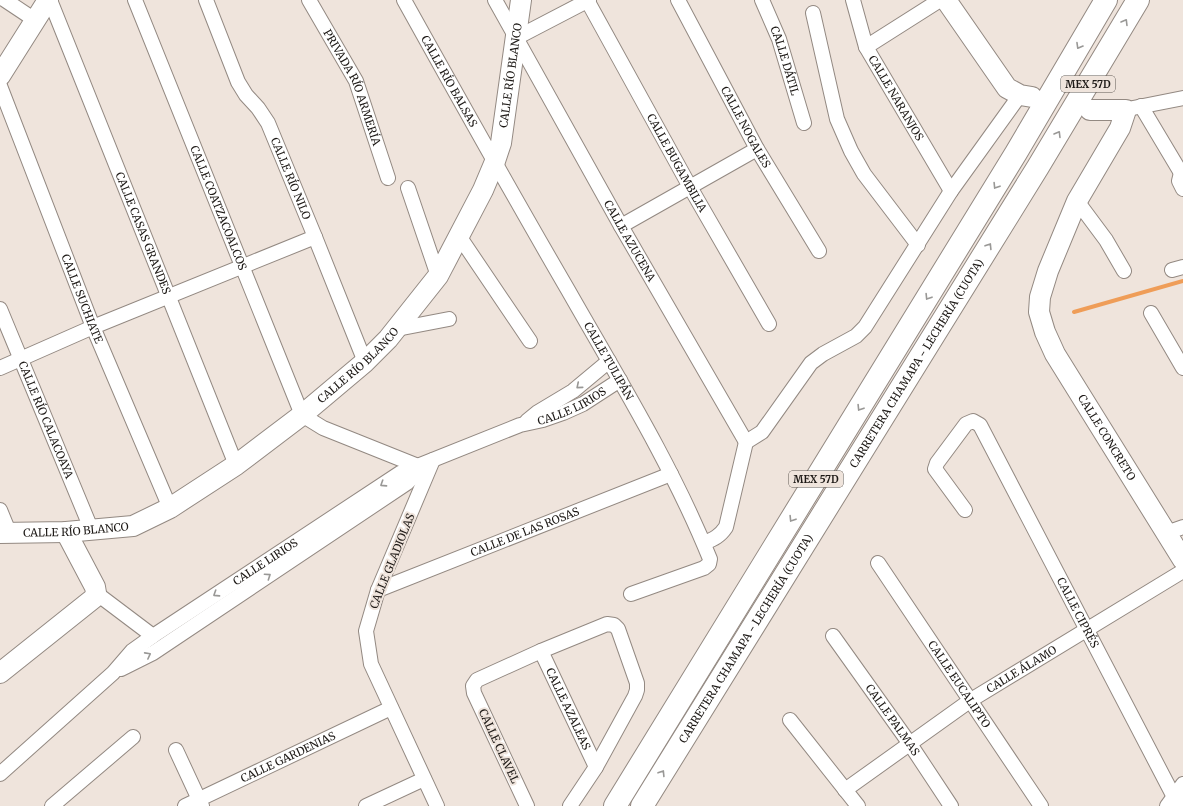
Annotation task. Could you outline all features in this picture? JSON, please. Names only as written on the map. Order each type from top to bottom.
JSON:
[{"type":"highway","name":"CARRETERA CHAMAPA - LECHERÍA (CUOTA)","points":[[615,806],[1016,153],[1106,0]]},
{"type":"highway","name":"CARRETERA CHAMAPA - LECHERÍA (CUOTA)","points":[[642,806],[1038,167],[1138,0]]},
{"type":"street","points":[[5,0],[36,20]]},
{"type":"street","points":[[0,76],[49,0]]},
{"type":"street","name":"CALLE CASAS GRANDES","points":[[49,0],[236,465]]},
{"type":"street","name":"CALLE COATZACOALCOS","points":[[135,0],[302,415]]},
{"type":"street","name":"CALLE RÍO NILO","points":[[206,0],[238,82],[246,95],[258,108],[268,123],[365,362]]},
{"type":"street","name":"PRIVADA RÍO ARMERÍA","points":[[309,0],[356,81],[388,178]]},
{"type":"street","name":"CALLE RÍO BALSAS","points":[[404,0],[494,164]]},
{"type":"street","name":"CALLE AZUCENA","points":[[495,0],[621,226],[746,442]]},
{"type":"street","name":"CALLE RÍO BLANCO","points":[[5,533],[92,531],[133,526],[147,520],[170,508],[236,465],[302,415],[365,362],[388,339],[438,276],[483,190],[494,164],[501,143],[521,0]]},
{"type":"street","points":[[516,38],[588,0]]},
{"type":"street","name":"CALLE BUGAMBILIA","points":[[588,0],[690,187],[769,324]]},
{"type":"street","name":"CALLE NOGALES","points":[[678,0],[757,149],[819,251]]},
{"type":"street","name":"CALLE DÁTIL","points":[[762,0],[779,39],[804,123]]},
{"type":"street","name":"CALLE NARANJOS","points":[[853,0],[866,47],[951,191]]},
{"type":"street","points":[[866,47],[940,0]]},
{"type":"street","points":[[704,543],[717,538],[722,534],[726,527],[746,442],[762,432],[812,363],[823,354],[856,336],[865,327],[951,191],[1026,96],[1007,88],[946,0]]},
{"type":"street","points":[[813,13],[837,119],[851,151],[864,174],[918,245]]},
{"type":"street","name":"CALLE SUCHIATE","points":[[0,86],[93,327],[170,508]]},
{"type":"street","points":[[1090,110],[1134,108],[1183,98]]},
{"type":"street","points":[[1134,108],[1182,174],[1179,181],[1183,189]]},
{"type":"street","points":[[1124,271],[1106,240],[1077,201],[1120,128],[1134,108]]},
{"type":"street","points":[[621,226],[757,149]]},
{"type":"street","name":"CALLE TULIPÁN","points":[[494,164],[620,380],[671,474],[704,543],[710,559],[709,564],[704,568],[631,594]]},
{"type":"street","points":[[408,188],[438,276]]},
{"type":"street","name":"CALLE CONCRETO","points":[[1077,201],[1048,271],[1040,297],[1039,312],[1045,332],[1055,354],[1174,530],[1183,560]]},
{"type":"street","points":[[459,236],[530,341]]},
{"type":"street","points":[[0,368],[93,327],[315,237]]},
{"type":"street","name":"CALLE RÍO CALACOAYA","points":[[0,310],[92,531]]},
{"type":"street","points":[[1151,314],[1183,368]]},
{"type":"street","points":[[397,329],[449,319]]},
{"type":"street","name":"CALLE LIRIOS","points":[[520,425],[538,412],[573,391],[609,362]]},
{"type":"street","name":"CALLE LIRIOS","points":[[0,774],[113,672],[132,651],[400,473],[424,465],[520,425],[544,420],[563,413],[582,404],[620,380]]},
{"type":"street","points":[[302,415],[323,428],[424,465]]},
{"type":"street","name":"CALLE CIPRÉS","points":[[965,510],[938,474],[936,469],[937,463],[966,424],[973,421],[980,425],[1175,802]]},
{"type":"street","name":"CALLE LIRIOS","points":[[113,672],[152,653],[407,483],[424,465]]},
{"type":"street","name":"CALLE GLADIOLAS","points":[[424,465],[378,590],[366,631],[371,664],[437,806]]},
{"type":"street","name":"CALLE DE LAS ROSAS","points":[[378,590],[671,474]]},
{"type":"street","points":[[0,510],[5,533]]},
{"type":"street","points":[[0,673],[94,598],[96,587],[66,532]]},
{"type":"street","name":"CALLE EUCALIPTO","points":[[878,563],[1041,806]]},
{"type":"street","name":"CALLE ÁLAMO","points":[[845,790],[971,700],[1183,571]]},
{"type":"street","points":[[96,593],[153,636]]},
{"type":"street","points":[[541,651],[607,624],[614,625],[618,629],[637,683],[635,696],[596,766],[570,806]]},
{"type":"street","name":"CALLE PALMAS","points":[[833,636],[910,744],[951,806]]},
{"type":"street","name":"CALLE CLAVEL","points":[[527,806],[474,693],[473,686],[477,680],[541,651]]},
{"type":"street","name":"CALLE AZALEAS","points":[[541,651],[596,766]]},
{"type":"street","name":"CALLE GARDENIAS","points":[[185,806],[201,803],[391,708]]},
{"type":"street","points":[[790,720],[858,806]]},
{"type":"street","points":[[52,806],[133,737]]},
{"type":"street","points":[[176,750],[201,803]]},
{"type":"street","points":[[366,806],[424,779]]},
{"type":"street","points":[[1175,802],[1183,784]]},
{"type":"waterway","points":[[1074,312],[1183,281]]}]
